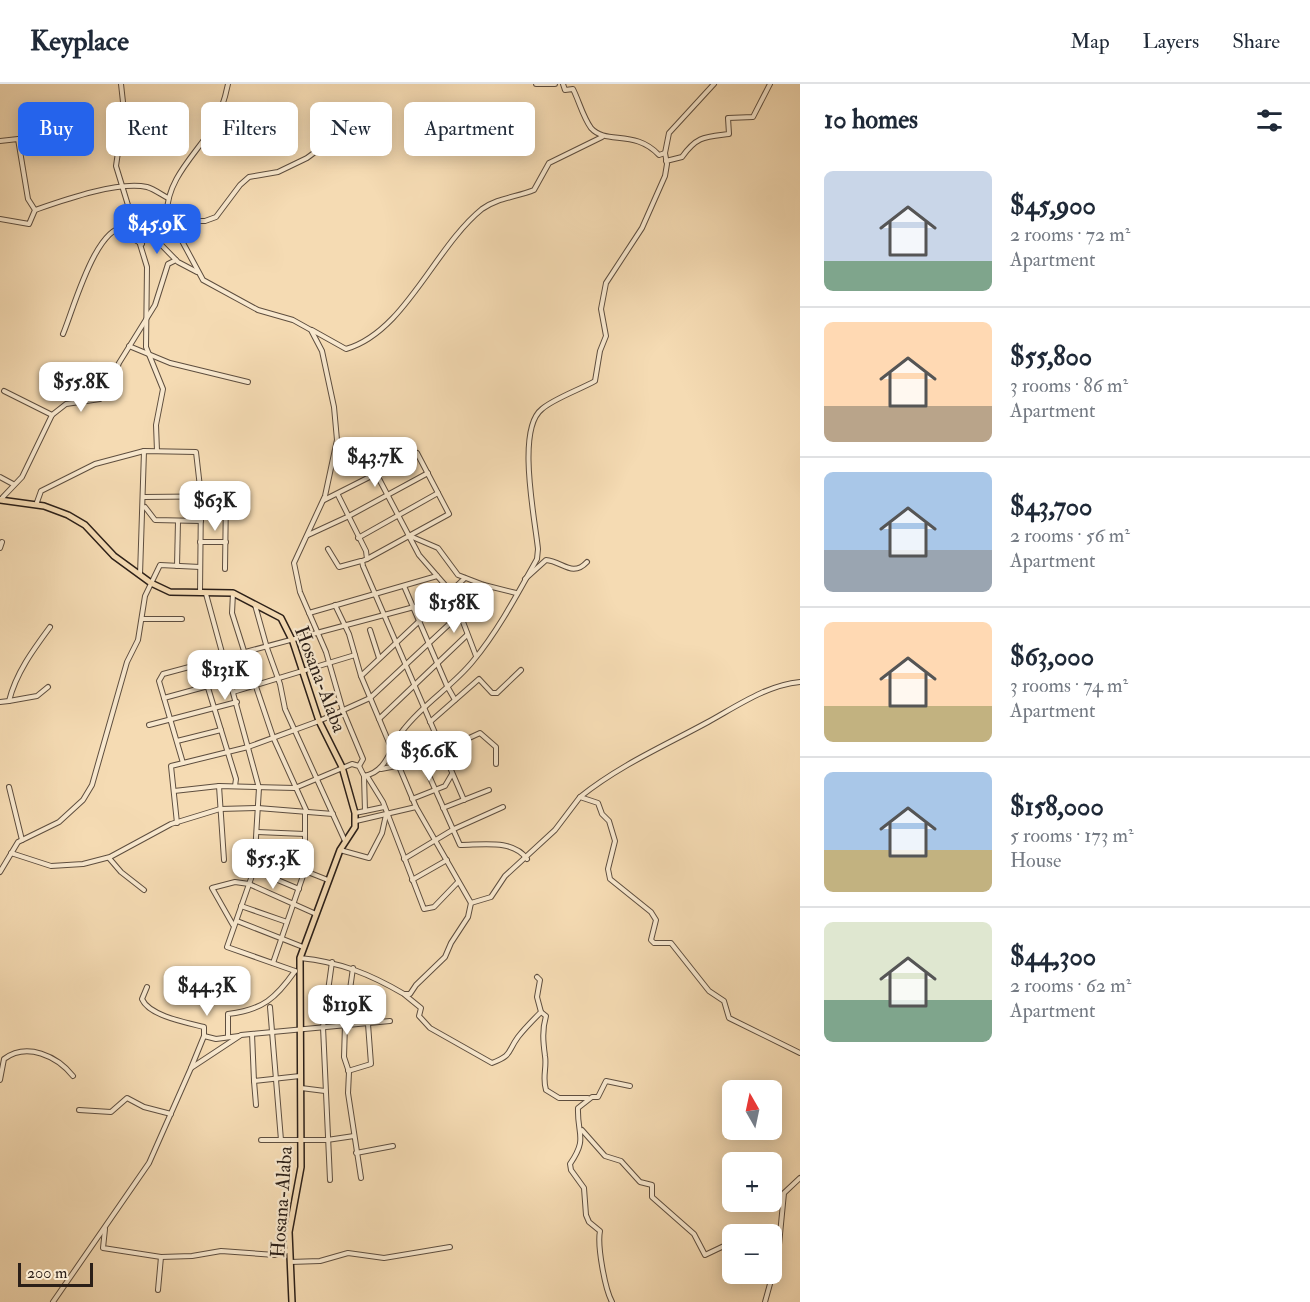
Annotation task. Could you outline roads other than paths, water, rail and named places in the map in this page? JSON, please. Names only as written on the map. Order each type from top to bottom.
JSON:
[{"type":"main road","name":"Hosana-Alaba","points":[[0,500],[36,505],[68,515],[85,525],[114,555],[152,583],[170,592],[233,593],[255,602],[281,618],[293,642],[319,721],[342,767],[356,821],[340,850],[328,880],[303,947],[297,970],[301,1141],[300,1177],[291,1221],[292,1302]]},
{"type":"street","points":[[121,84],[124,111],[116,166],[133,215],[147,267],[148,354],[163,389],[156,425],[157,451]]},
{"type":"street","points":[[228,84],[225,101],[212,127],[180,173],[168,198],[167,213],[203,280],[225,294],[311,330],[346,349],[363,344],[400,312],[426,273],[462,227],[484,208],[534,190],[549,163],[602,137],[641,140],[659,154],[665,153]]},
{"type":"street","points":[[537,84],[555,84]]},
{"type":"street","points":[[562,84],[565,90],[573,89],[592,128],[602,137]]},
{"type":"street","points":[[380,769],[404,728],[476,657],[537,559],[538,549],[528,448],[534,422],[539,410],[595,381],[600,351],[606,336],[602,309],[606,283],[647,217],[665,176],[665,153],[670,131],[714,84]]},
{"type":"street","points":[[666,161],[682,157],[692,142],[698,139],[729,134],[728,118],[753,117],[765,97],[765,88],[770,84]]},
{"type":"street","points":[[0,141],[18,139],[28,199],[35,210]]},
{"type":"street","points":[[178,234],[191,221],[211,221],[216,217],[249,177],[278,172],[310,154]]},
{"type":"street","points":[[0,219],[29,224],[35,210],[81,196],[123,188],[148,188],[168,198]]},
{"type":"street","points":[[133,215],[176,260],[197,272]]},
{"type":"street","points":[[63,334],[93,257],[113,229],[121,226],[128,228],[135,240],[142,245]]},
{"type":"street","points":[[0,500],[22,477],[52,415],[66,404],[100,399],[106,394],[129,346],[155,305],[168,264],[176,260]]},
{"type":"street","points":[[311,330],[322,351],[334,407],[337,440],[331,476],[323,500],[294,564],[300,592],[329,663],[343,711],[363,759],[358,766]]},
{"type":"street","points":[[129,346],[170,363],[248,382]]},
{"type":"street","points":[[4,391],[52,415]]},
{"type":"street","points":[[141,575],[144,451]]},
{"type":"street","points":[[36,505],[41,491],[83,468],[144,451],[196,452],[201,496],[200,567],[203,594],[237,702],[259,788],[257,852],[254,870],[227,947],[297,970],[276,997],[243,1012],[228,1014],[228,1037]]},
{"type":"street","points":[[323,500],[338,495],[417,453],[449,514],[364,560],[339,567],[328,549]]},
{"type":"street","points":[[307,535],[347,517],[428,473]]},
{"type":"street","points":[[377,475],[419,555],[452,593],[476,657]]},
{"type":"street","points":[[0,477],[13,484]]},
{"type":"street","points":[[358,537],[438,493]]},
{"type":"street","points":[[338,495],[366,551],[364,560],[395,642],[465,800]]},
{"type":"street","points":[[225,568],[226,496]]},
{"type":"street","points":[[144,497],[242,496]]},
{"type":"street","points":[[144,506],[155,520],[201,521]]},
{"type":"street","points":[[177,566],[178,521]]},
{"type":"street","points":[[409,536],[438,548],[458,575],[484,585],[516,593]]},
{"type":"street","points":[[0,548],[2,542]]},
{"type":"street","points":[[200,542],[226,542]]},
{"type":"street","points":[[525,580],[546,560],[573,569],[579,569],[587,562]]},
{"type":"street","points":[[0,872],[22,840],[59,822],[83,800],[92,785],[142,619],[145,596],[160,565],[200,567]]},
{"type":"street","points":[[309,613],[437,576]]},
{"type":"street","points":[[361,676],[419,620],[452,593],[465,578]]},
{"type":"street","points":[[177,823],[171,766],[248,747],[319,721],[370,698],[459,615],[484,585]]},
{"type":"street","points":[[404,586],[455,700]]},
{"type":"street","points":[[233,593],[231,613],[273,737],[306,813],[305,870],[273,963]]},
{"type":"street","points":[[255,602],[267,648],[279,678],[285,710],[345,842]]},
{"type":"street","points":[[336,605],[361,676],[412,799],[471,903],[468,917],[451,942],[442,962],[416,985],[410,994],[404,994]]},
{"type":"street","points":[[183,763],[159,681],[163,674],[293,642],[414,607]]},
{"type":"street","points":[[142,619],[182,619]]},
{"type":"street","points":[[9,701],[28,659],[50,627]]},
{"type":"street","points":[[370,630],[379,658]]},
{"type":"street","points":[[379,719],[467,635]]},
{"type":"street","points":[[233,692],[355,656]]},
{"type":"street","points":[[201,665],[236,779],[236,786]]},
{"type":"street","points":[[430,722],[478,679],[492,693],[496,693],[521,670]]},
{"type":"street","points":[[471,903],[491,897],[505,876],[527,859],[555,830],[580,797],[639,756],[784,683],[800,682]]},
{"type":"street","points":[[164,698],[208,686]]},
{"type":"street","points":[[0,702],[37,696],[48,687]]},
{"type":"street","points":[[149,725],[237,702]]},
{"type":"street","points":[[177,741],[221,730]]},
{"type":"street","points":[[366,776],[380,769],[422,760],[480,732],[496,747],[496,764]]},
{"type":"street","points":[[422,760],[460,845],[506,845],[519,849],[527,859]]},
{"type":"street","points":[[174,791],[219,786],[295,788],[352,764],[358,766],[366,776],[384,807],[424,909],[428,910],[458,882]]},
{"type":"street","points":[[412,799],[445,786],[453,774]]},
{"type":"street","points":[[365,811],[366,776]]},
{"type":"street","points":[[219,786],[224,861]]},
{"type":"street","points":[[9,787],[22,840]]},
{"type":"street","points":[[443,808],[489,790]]},
{"type":"street","points":[[580,797],[598,803],[602,814],[609,821],[615,841],[608,869],[610,879],[651,912],[656,920],[651,940],[654,944],[671,943],[709,991],[724,1001],[729,1018],[800,1053]]},
{"type":"street","points":[[11,853],[51,866],[83,864],[109,858],[171,824],[220,809],[258,807],[333,814]]},
{"type":"street","points":[[355,813],[384,807]]},
{"type":"street","points":[[356,821],[416,807]]},
{"type":"street","points":[[404,859],[453,829],[503,807]]},
{"type":"street","points":[[340,850],[369,858],[382,833],[386,814]]},
{"type":"street","points":[[257,832],[305,834]]},
{"type":"street","points":[[257,852],[328,880]]},
{"type":"street","points":[[109,858],[121,872],[144,890]]},
{"type":"street","points":[[412,880],[447,860]]},
{"type":"street","points":[[254,870],[299,889]]},
{"type":"street","points":[[233,925],[212,888],[235,882],[249,884],[316,914]]},
{"type":"street","points":[[241,906],[287,922]]},
{"type":"street","points":[[237,921],[303,947]]},
{"type":"street","points":[[300,958],[332,963],[370,974],[404,994],[421,1008],[419,1016],[430,1028],[492,1064],[513,1050],[516,1040],[541,1012]]},
{"type":"street","points":[[330,1180],[323,1027],[332,963]]},
{"type":"street","points":[[353,968],[345,1025],[344,1057],[348,1071],[348,1093],[361,1178]]},
{"type":"street","points":[[537,977],[540,980],[537,998],[541,1012],[546,1016],[542,1030],[546,1057],[542,1078],[546,1090],[559,1098],[598,1097],[606,1081],[630,1086]]},
{"type":"street","points":[[53,1302],[149,1163],[204,1036],[204,1028],[167,1017],[145,1005],[142,999],[147,987]]},
{"type":"street","points":[[270,1007],[281,1140]]},
{"type":"street","points":[[204,1036],[228,1037],[390,1021]]},
{"type":"street","points":[[348,1071],[370,1064],[368,1024]]},
{"type":"street","points":[[252,1034],[256,1106]]},
{"type":"street","points":[[190,1068],[241,1035]]},
{"type":"street","points":[[0,1080],[4,1059],[19,1052],[49,1056],[59,1061],[73,1076]]},
{"type":"street","points":[[254,1081],[300,1076]]},
{"type":"street","points":[[300,1088],[325,1091]]},
{"type":"street","points":[[592,1097],[578,1108],[577,1119],[582,1129],[604,1156],[621,1161],[640,1182],[652,1185],[652,1197],[694,1234],[705,1255],[722,1247]]},
{"type":"street","points":[[79,1110],[111,1112],[128,1098],[144,1107],[171,1114]]},
{"type":"street","points":[[582,1129],[580,1150],[570,1164],[571,1170],[584,1188],[586,1215],[589,1222],[600,1231],[599,1253],[607,1279],[608,1294],[612,1302]]},
{"type":"street","points":[[261,1140],[327,1140],[354,1136]]},
{"type":"street","points":[[356,1153],[393,1146]]},
{"type":"street","points":[[782,1225],[783,1198],[788,1188],[800,1178]]},
{"type":"street","points":[[105,1228],[103,1248],[161,1257],[192,1256],[221,1251],[275,1255],[290,1251]]},
{"type":"street","points":[[290,1262],[320,1261],[348,1253],[384,1258],[450,1247]]},
{"type":"street","points":[[158,1290],[161,1257]]},
{"type":"street","points":[[765,1302],[769,1284]]}]
